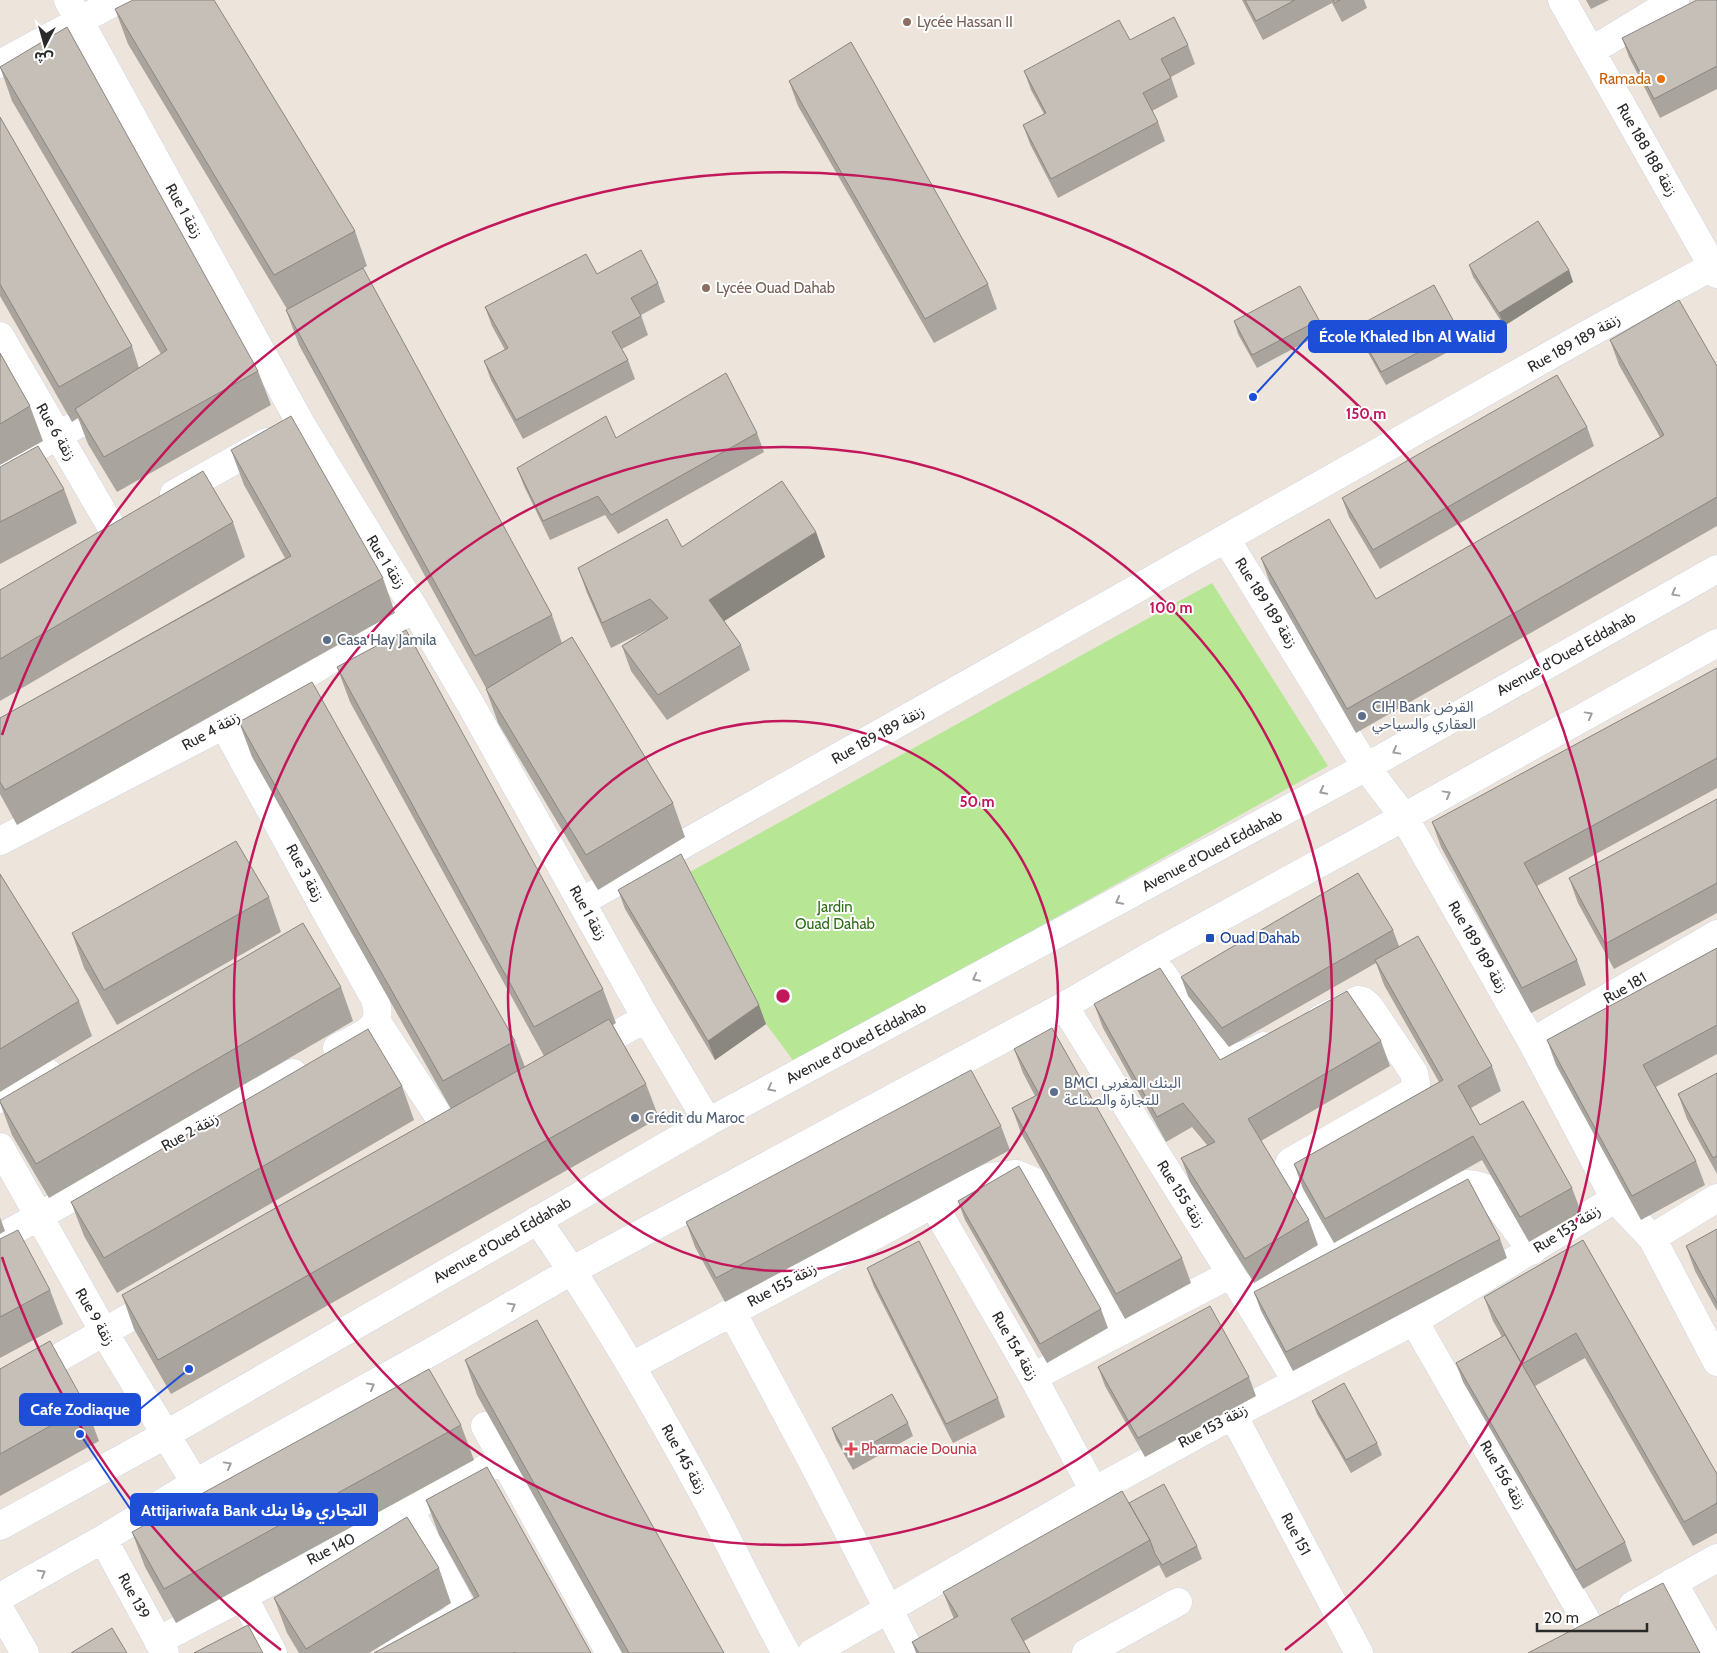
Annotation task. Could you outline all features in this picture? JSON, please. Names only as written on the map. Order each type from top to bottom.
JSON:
[{"type":"street","points":[[0,64],[74,10],[118,0]]},
{"type":"street","name":"Rue 188 زنقة 188","points":[[1562,0],[1715,270]]},
{"type":"street","points":[[1591,51],[1675,0]]},
{"type":"street","name":"Rue 1 زنقة","points":[[74,10],[301,424],[414,608],[646,1018],[708,1122]]},
{"type":"street","name":"Rue 189 زنقة 189","points":[[582,902],[1577,340],[1715,270]]},
{"type":"street","name":"Rue 6 زنقة","points":[[0,336],[58,435],[103,533],[301,424]]},
{"type":"street","points":[[0,468],[134,392]]},
{"type":"street","name":"Rue 189 زنقة 189","points":[[1226,539],[1366,768],[1404,817],[1532,1042],[1614,1199],[1652,1238],[1717,1362]]},
{"type":"street","name":"Avenue d'Oued Eddahab","points":[[0,1526],[165,1435],[708,1122],[1366,768],[1717,569]]},
{"type":"street","name":"Rue 4 زنقة","points":[[0,841],[224,725],[414,608]]},
{"type":"street","points":[[0,1597],[195,1483],[440,1347],[573,1270],[1064,1006],[1150,956],[1717,644]]},
{"type":"street","name":"Rue 3 زنقة","points":[[224,725],[321,924],[374,996],[379,1014],[377,1022]]},
{"type":"street","name":"Rue 181","points":[[1532,1042],[1717,934]]},
{"type":"street","points":[[1150,956],[1209,1040],[1221,1051],[1234,1057],[1248,1054],[1358,1000],[1363,1001],[1369,1006],[1414,1073],[1416,1084],[1411,1093],[1290,1162],[1286,1172],[1288,1181],[1326,1248]]},
{"type":"street","name":"Rue 155 زنقة","points":[[1064,1006],[1297,1382]]},
{"type":"street","points":[[569,1062],[646,1018]]},
{"type":"street","points":[[377,1022],[449,1132]]},
{"type":"street","name":"Rue 2 زنقة","points":[[0,1238],[362,1034],[372,1028],[377,1022]]},
{"type":"street","points":[[0,1099],[69,1061]]},
{"type":"street","name":"Rue 9 زنقة","points":[[0,1147],[104,1332],[195,1483]]},
{"type":"street","name":"Rue 155 زنقة","points":[[632,1366],[933,1204],[991,1177],[1016,1174],[1035,1182],[1052,1202],[1121,1331]]},
{"type":"street","points":[[1033,1377],[1121,1331],[1326,1248],[1466,1183],[1477,1184],[1485,1188],[1532,1251]]},
{"type":"street","points":[[1652,1238],[1717,1198]]},
{"type":"street","name":"Rue 153 زنقة","points":[[812,1653],[1094,1491],[1233,1415],[1414,1321],[1532,1251],[1614,1199]]},
{"type":"street","name":"Rue 154 زنقة","points":[[933,1204],[1033,1377],[1094,1491]]},
{"type":"street","name":"Rue 145 زنقة","points":[[537,1220],[573,1270],[632,1366],[703,1494],[786,1653]]},
{"type":"street","points":[[0,1391],[181,1287]]},
{"type":"street","points":[[732,1312],[811,1459],[911,1653]]},
{"type":"street","name":"Rue 156 زنقة","points":[[1414,1321],[1591,1630]]},
{"type":"street","name":"Rue 151","points":[[1233,1415],[1359,1653]]},
{"type":"street","points":[[485,1426],[610,1653]]},
{"type":"street","name":"Rue 140","points":[[162,1647],[243,1596],[504,1459]]},
{"type":"street","points":[[391,1653],[454,1619],[460,1611],[458,1600],[409,1510]]},
{"type":"street","name":"Rue 139","points":[[102,1538],[162,1647]]},
{"type":"street","points":[[1567,1641],[1591,1630],[1717,1558]]},
{"type":"street","points":[[1673,1582],[1713,1653]]},
{"type":"street","points":[[243,1596],[273,1653]]},
{"type":"street","points":[[1086,1653],[1178,1602]]},
{"type":"street","points":[[0,1610],[25,1653]]},
{"type":"green space","name":"Jardin Ouad Dahab","points":[[1212,583],[1328,766],[795,1063],[766,1024],[688,873]]},
{"type":"building","points":[[133,0],[214,0],[355,231],[274,275],[115,9]]},
{"type":"building","points":[[1245,0],[1295,0],[1256,21]]},
{"type":"building","points":[[1697,0],[1717,0],[1717,66],[1654,99],[1622,38]]},
{"type":"building","points":[[1174,17],[1188,45],[1161,59],[1171,78],[1143,93],[1158,122],[1051,179],[1023,125],[1046,113],[1024,71],[1119,20],[1130,40]]},
{"type":"building","points":[[67,27],[258,371],[104,457],[75,409],[167,350],[0,67]]},
{"type":"building","points":[[851,42],[988,284],[925,319],[789,81]]},
{"type":"building","points":[[0,117],[132,346],[59,387],[0,284]]},
{"type":"building","points":[[1538,221],[1569,270],[1499,313],[1469,265]]},
{"type":"building","points":[[641,250],[658,283],[631,298],[641,316],[612,332],[628,360],[516,420],[484,361],[508,348],[485,307],[586,254],[597,274]]},
{"type":"building","points":[[363,268],[552,615],[475,656],[286,310]]},
{"type":"building","points":[[1434,285],[1459,331],[1381,372],[1356,327]]},
{"type":"building","points":[[1300,286],[1319,320],[1252,355],[1234,321]]},
{"type":"building","points":[[1679,300],[1717,366],[1717,497],[1347,709],[1261,558],[1329,519],[1376,599],[1664,435],[1610,340]]},
{"type":"building","points":[[0,353],[30,406],[0,424]]},
{"type":"building","points":[[726,373],[757,433],[611,515],[598,496],[543,521],[517,468],[606,416],[616,438]]},
{"type":"building","points":[[1557,375],[1587,427],[1373,550],[1342,498]]},
{"type":"building","points":[[291,416],[383,578],[5,790],[0,782],[0,718],[291,556],[231,450]]},
{"type":"building","points":[[38,446],[64,489],[0,522],[0,467]]},
{"type":"building","points":[[203,471],[233,522],[0,659],[0,590]]},
{"type":"building","points":[[782,481],[816,532],[709,600],[741,645],[658,695],[622,646],[668,618],[650,599],[602,623],[578,568],[667,519],[682,547]]},
{"type":"building","points":[[406,630],[603,989],[534,1027],[337,667]]},
{"type":"building","points":[[572,637],[673,803],[586,855],[486,689]]},
{"type":"building","points":[[1717,668],[1717,758],[1524,863],[1577,960],[1522,988],[1432,822]]},
{"type":"building","points":[[312,682],[515,1041],[443,1081],[239,722]]},
{"type":"building","points":[[1717,799],[1717,883],[1605,944],[1569,878]]},
{"type":"building","points":[[236,841],[269,897],[104,990],[72,933]]},
{"type":"building","points":[[681,854],[759,1005],[708,1041],[618,890]]},
{"type":"building","points":[[1358,873],[1393,930],[1222,1028],[1181,977]]},
{"type":"building","points":[[0,874],[79,1001],[0,1049]]},
{"type":"building","points":[[303,923],[341,987],[36,1164],[0,1100]]},
{"type":"building","points":[[1418,936],[1492,1066],[1458,1086],[1480,1125],[1523,1101],[1572,1188],[1520,1217],[1473,1136],[1325,1219],[1294,1164],[1443,1080],[1375,960]]},
{"type":"building","points":[[1717,948],[1717,1025],[1643,1065],[1696,1161],[1632,1196],[1547,1040]]},
{"type":"building","points":[[1160,968],[1220,1060],[1347,991],[1381,1041],[1248,1119],[1309,1220],[1245,1259],[1181,1158],[1215,1142],[1183,1103],[1157,1117],[1094,1004]]},
{"type":"building","points":[[609,1019],[646,1084],[158,1360],[122,1295]]},
{"type":"building","points":[[1052,1028],[1182,1258],[1116,1294],[1012,1108],[1039,1094],[1014,1049]]},
{"type":"building","points":[[368,1029],[402,1086],[104,1258],[71,1202]]},
{"type":"building","points":[[971,1070],[1001,1126],[716,1278],[686,1222]]},
{"type":"building","points":[[1717,1073],[1717,1156],[1713,1158],[1678,1094]]},
{"type":"building","points":[[1019,1166],[1101,1309],[1040,1344],[958,1201]]},
{"type":"building","points":[[1468,1179],[1500,1239],[1286,1352],[1254,1292]]},
{"type":"building","points":[[1717,1229],[1717,1303],[1686,1246]]},
{"type":"building","points":[[18,1230],[50,1290],[0,1317],[0,1239]]},
{"type":"building","points":[[1583,1240],[1717,1474],[1717,1503],[1684,1522],[1576,1333],[1522,1364],[1484,1297]]},
{"type":"building","points":[[919,1241],[998,1398],[946,1424],[867,1268]]},
{"type":"building","points":[[1210,1306],[1249,1377],[1138,1438],[1098,1367]]},
{"type":"building","points":[[537,1320],[724,1653],[629,1653],[465,1360]]},
{"type":"building","points":[[1505,1335],[1625,1542],[1576,1570],[1456,1363]]},
{"type":"building","points":[[50,1341],[86,1406],[0,1454],[0,1369]]},
{"type":"building","points":[[429,1369],[461,1425],[164,1589],[132,1532]]},
{"type":"building","points":[[1344,1383],[1377,1443],[1346,1460],[1312,1401]]},
{"type":"building","points":[[892,1394],[908,1423],[848,1457],[832,1428]]},
{"type":"building","points":[[487,1467],[591,1653],[374,1653],[479,1596],[426,1500]]},
{"type":"building","points":[[1164,1484],[1197,1546],[1162,1565],[1129,1503]]},
{"type":"building","points":[[1122,1491],[1150,1540],[1011,1619],[1030,1653],[919,1653],[912,1642],[958,1616],[943,1592]]},
{"type":"building","points":[[407,1517],[439,1568],[306,1649],[274,1598]]},
{"type":"building","points":[[1663,1583],[1700,1653],[1528,1653]]},
{"type":"building","points":[[248,1625],[263,1653],[194,1653]]},
{"type":"building","points":[[112,1628],[127,1653],[71,1653]]},
{"type":"place","name":"Lycée Hassan II","points":[[907,22]]},
{"type":"place","name":"Ramada","points":[[1661,79]]},
{"type":"place","name":"Lycée Ouad Dahab","points":[[706,288]]},
{"type":"place","name":"École Khaled Ibn Al Walid","points":[[1253,397]]},
{"type":"place","name":"Casa Hay Jamila","points":[[327,640]]},
{"type":"place","name":"CIH Bank القرض العقاري والسياحي","points":[[1362,716]]},
{"type":"place","name":"Ouad Dahab","points":[[1210,938]]},
{"type":"place","name":"BMCI البنك المغربي للتجارة والصناعة","points":[[1054,1092]]},
{"type":"place","name":"Crédit du Maroc","points":[[635,1118]]},
{"type":"place","name":"Cafe Zodiaque","points":[[189,1369]]},
{"type":"place","name":"Attijariwafa Bank التجاري وفا بنك","points":[[80,1434]]},
{"type":"place","name":"Pharmacie Dounia","points":[[851,1449]]}]
